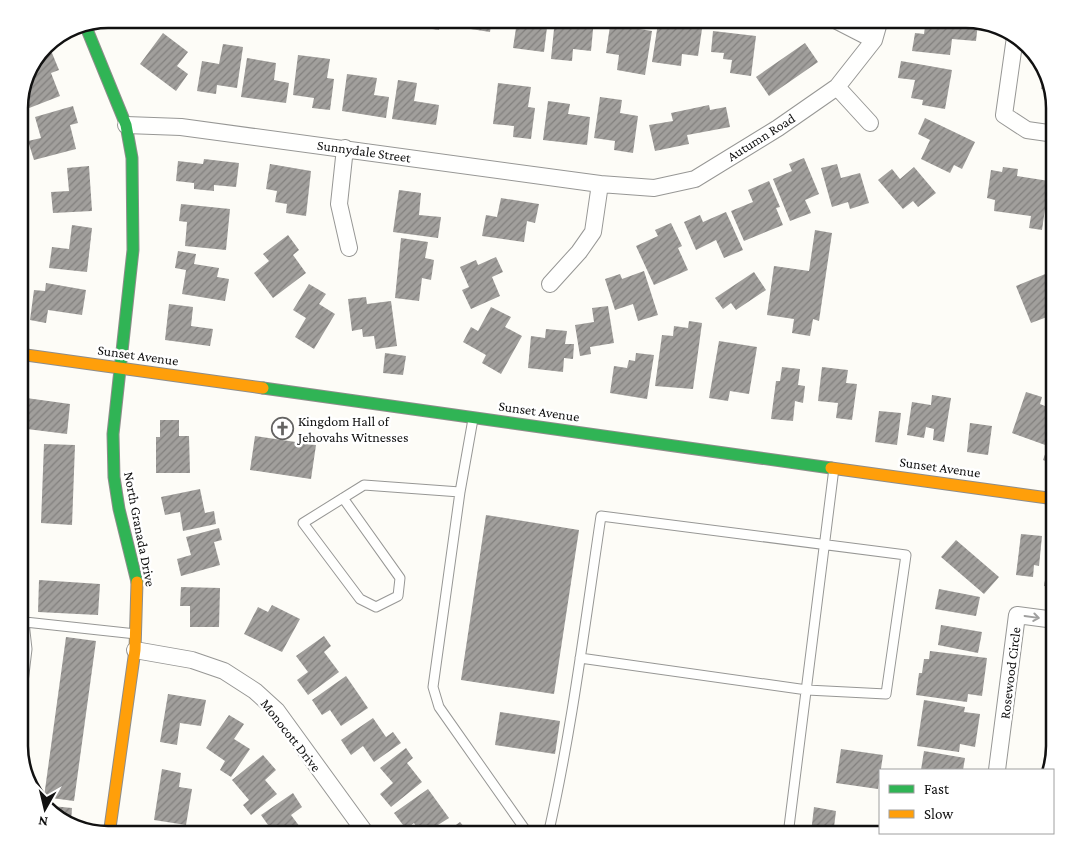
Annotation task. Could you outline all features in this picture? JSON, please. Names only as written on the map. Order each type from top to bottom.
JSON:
[{"type":"main road","name":"North Granada Drive","points":[[87,31],[126,124],[132,158],[134,206],[133,250],[113,434],[114,477],[119,509],[137,577],[136,642],[111,826]]},
{"type":"main road","name":"Sunset Avenue","points":[[28,355],[1046,497]]},
{"type":"street","points":[[851,28],[874,40]]},
{"type":"street","name":"Autumn Road","points":[[600,184],[654,188],[694,179],[778,128],[837,86],[874,40],[877,28]]},
{"type":"street","points":[[1014,43],[1004,115],[1028,130],[1046,133]]},
{"type":"street","points":[[837,86],[870,123]]},
{"type":"street","name":"Sunnydale Street","points":[[126,124],[181,127],[600,184]]},
{"type":"street","points":[[345,148],[339,204],[349,248]]},
{"type":"street","points":[[550,284],[579,252],[593,232],[600,184]]},
{"type":"street","name":"Rosewood Circle","points":[[997,769],[1017,615],[1046,619]]},
{"type":"street","name":"Monocott Drive","points":[[136,642],[224,670],[255,691],[277,712],[361,826]]},
{"type":"lane","points":[[474,417],[460,492],[433,687],[439,707],[523,826]]},
{"type":"lane","points":[[789,826],[834,468]]},
{"type":"lane","points":[[343,498],[400,578],[398,596],[376,607],[360,600],[303,522],[364,485],[460,492]]},
{"type":"lane","points":[[550,826],[564,767],[580,658],[602,516],[906,555],[886,694],[807,690],[580,658]]},
{"type":"lane","points":[[28,623],[136,642]]},
{"type":"building","points":[[464,28],[491,28],[490,32]]},
{"type":"building","points":[[516,28],[547,28],[544,52],[513,48]]},
{"type":"building","points":[[554,28],[593,28],[591,51],[573,49],[572,61],[551,59]]},
{"type":"building","points":[[610,28],[634,28],[652,31],[645,75],[617,70],[619,55],[606,53]]},
{"type":"building","points":[[657,28],[702,29],[698,56],[682,54],[681,66],[652,62]]},
{"type":"building","points":[[925,28],[977,29],[976,41],[952,39],[950,55],[912,51],[915,33],[924,34]]},
{"type":"building","points":[[713,31],[756,36],[751,76],[730,73],[732,60],[723,59],[724,53],[711,52]]},
{"type":"building","points":[[163,33],[188,52],[177,66],[188,74],[176,91],[140,64]]},
{"type":"building","points":[[805,43],[818,62],[769,96],[756,77]]},
{"type":"building","points":[[223,44],[243,47],[237,88],[217,85],[216,94],[197,91],[202,61],[219,64]]},
{"type":"building","points":[[52,53],[59,70],[51,73],[60,96],[28,108],[30,87],[41,63],[48,55]]},
{"type":"building","points":[[298,55],[330,59],[327,78],[334,79],[330,110],[312,108],[314,98],[293,95]]},
{"type":"building","points":[[247,58],[276,63],[274,80],[289,83],[286,103],[241,97]]},
{"type":"building","points":[[901,61],[952,70],[945,109],[922,105],[923,100],[911,98],[915,80],[898,78]]},
{"type":"building","points":[[347,74],[377,78],[374,95],[389,97],[386,118],[342,111]]},
{"type":"building","points":[[398,80],[417,83],[414,101],[439,105],[436,125],[392,119]]},
{"type":"building","points":[[498,83],[531,87],[528,107],[535,108],[531,139],[513,137],[514,126],[493,124]]},
{"type":"building","points":[[600,97],[622,100],[620,113],[638,116],[633,153],[614,150],[615,141],[594,138]]},
{"type":"building","points":[[548,101],[570,104],[568,114],[590,117],[587,145],[543,140]]},
{"type":"building","points":[[709,105],[710,110],[726,107],[730,127],[687,135],[689,144],[655,151],[649,125],[673,121],[671,113]]},
{"type":"building","points":[[73,106],[78,123],[70,125],[76,149],[34,160],[28,141],[41,138],[35,117]]},
{"type":"building","points":[[925,118],[975,142],[962,169],[954,165],[950,173],[921,159],[930,140],[918,134]]},
{"type":"building","points":[[804,158],[819,194],[805,200],[811,213],[790,221],[773,179],[792,171],[789,164]]},
{"type":"building","points":[[204,159],[239,163],[236,187],[214,185],[214,191],[194,189],[194,183],[176,181],[178,161],[203,164]]},
{"type":"building","points":[[270,164],[311,171],[306,216],[286,213],[287,204],[275,202],[277,191],[266,189]]},
{"type":"building","points":[[837,164],[841,178],[860,173],[869,203],[850,209],[848,202],[832,207],[821,168]]},
{"type":"building","points":[[89,166],[92,211],[53,213],[51,192],[69,191],[67,168]]},
{"type":"building","points":[[914,167],[936,193],[918,207],[913,201],[903,209],[878,180],[892,169],[900,179]]},
{"type":"building","points":[[1003,167],[1018,169],[1017,176],[1046,181],[1046,202],[1042,230],[1029,228],[1031,216],[994,211],[995,200],[987,198],[991,170],[1002,172]]},
{"type":"building","points":[[769,181],[780,207],[776,208],[783,225],[744,241],[731,211],[753,202],[748,190]]},
{"type":"building","points":[[399,190],[421,193],[419,215],[441,217],[438,238],[393,232]]},
{"type":"building","points":[[501,198],[539,204],[535,223],[527,221],[524,242],[482,236],[486,215],[497,217]]},
{"type":"building","points":[[181,204],[230,209],[226,250],[185,246],[187,222],[179,221]]},
{"type":"building","points":[[726,212],[743,250],[724,258],[716,240],[696,250],[684,222],[700,215],[703,222]]},
{"type":"building","points":[[671,223],[682,246],[678,248],[688,270],[654,285],[636,246],[658,236],[655,230]]},
{"type":"building","points":[[72,225],[92,228],[87,272],[49,268],[52,247],[69,249]]},
{"type":"building","points":[[815,230],[832,233],[819,321],[813,319],[810,336],[792,333],[794,319],[767,315],[774,266],[809,271]]},
{"type":"building","points":[[288,235],[299,250],[293,255],[306,273],[273,298],[254,273],[269,261],[263,254]]},
{"type":"building","points":[[401,238],[428,242],[425,258],[434,260],[431,280],[422,278],[419,301],[395,298]]},
{"type":"building","points":[[178,251],[196,254],[194,264],[219,268],[217,277],[229,279],[225,301],[182,294],[186,270],[175,268]]},
{"type":"building","points":[[496,257],[503,272],[492,277],[500,296],[471,309],[462,290],[469,287],[460,267],[476,260],[478,265]]},
{"type":"building","points":[[644,271],[658,315],[638,321],[633,304],[615,310],[605,279],[620,274],[622,279]]},
{"type":"building","points":[[754,272],[766,290],[736,310],[731,303],[723,309],[715,298]]},
{"type":"building","points":[[1046,274],[1046,317],[1031,323],[1016,286]]},
{"type":"building","points":[[46,283],[86,290],[82,315],[48,310],[46,323],[30,320],[34,290],[45,291]]},
{"type":"building","points":[[309,284],[326,294],[319,304],[335,314],[314,349],[295,337],[306,318],[293,310]]},
{"type":"building","points":[[366,297],[367,304],[391,301],[397,346],[376,349],[374,336],[363,337],[362,329],[352,331],[348,299]]},
{"type":"building","points":[[169,304],[193,307],[191,326],[213,329],[210,346],[165,340]]},
{"type":"building","points":[[608,306],[614,343],[590,347],[591,354],[580,356],[575,325],[594,322],[592,308]]},
{"type":"building","points":[[491,307],[511,317],[505,327],[522,336],[501,374],[482,363],[486,355],[463,342],[471,327],[478,331]]},
{"type":"building","points":[[689,321],[702,323],[693,389],[655,386],[662,335],[673,336],[674,326],[688,328]]},
{"type":"building","points":[[546,329],[567,331],[565,344],[574,344],[573,359],[564,358],[563,372],[528,368],[531,336],[545,338]]},
{"type":"building","points":[[719,341],[757,347],[749,394],[730,391],[728,401],[709,398]]},
{"type":"building","points":[[385,353],[406,356],[403,375],[383,373]]},
{"type":"building","points":[[636,353],[654,355],[647,399],[610,393],[614,366],[627,368],[629,360],[635,361]]},
{"type":"building","points":[[782,367],[800,369],[798,385],[805,386],[803,403],[795,401],[793,421],[771,419],[776,381],[780,381]]},
{"type":"building","points":[[822,367],[848,370],[846,383],[857,384],[852,420],[836,418],[838,403],[818,401]]},
{"type":"building","points":[[1026,392],[1042,397],[1040,404],[1046,406],[1046,445],[1012,433]]},
{"type":"building","points":[[932,395],[951,398],[944,442],[933,440],[934,429],[926,427],[924,438],[907,435],[912,402],[931,405]]},
{"type":"building","points":[[28,398],[70,404],[67,434],[28,429]]},
{"type":"building","points":[[879,411],[901,413],[897,445],[875,442]]},
{"type":"building","points":[[160,420],[179,420],[179,436],[189,436],[190,473],[156,473],[156,437],[160,437]]},
{"type":"building","points":[[970,423],[992,426],[988,455],[967,452]]},
{"type":"building","points":[[255,436],[316,445],[311,479],[250,470]]},
{"type":"building","points":[[44,444],[75,445],[72,525],[41,523]]},
{"type":"building","points":[[200,489],[205,513],[214,511],[216,524],[183,531],[180,512],[165,515],[161,497]]},
{"type":"building","points":[[486,515],[579,530],[554,694],[461,680]]},
{"type":"building","points":[[219,528],[222,540],[214,542],[220,565],[181,576],[177,559],[191,555],[186,537]]},
{"type":"building","points":[[1021,534],[1042,536],[1039,566],[1034,565],[1033,577],[1016,575]]},
{"type":"building","points":[[956,540],[999,577],[984,594],[941,557]]},
{"type":"building","points":[[39,580],[100,584],[98,615],[38,612]]},
{"type":"building","points":[[181,587],[220,588],[219,627],[190,627],[190,606],[180,606]]},
{"type":"building","points":[[939,589],[980,597],[976,616],[935,609]]},
{"type":"building","points":[[272,605],[300,619],[282,652],[244,634],[258,607],[268,612]]},
{"type":"building","points":[[941,625],[982,632],[978,653],[938,645]]},
{"type":"building","points":[[324,636],[331,646],[324,652],[339,672],[308,695],[297,680],[308,672],[296,656]]},
{"type":"building","points":[[66,637],[96,641],[74,801],[70,800],[70,784],[46,784]]},
{"type":"building","points":[[930,651],[987,658],[982,696],[968,694],[967,702],[916,695],[919,673],[922,673],[924,659],[929,659]]},
{"type":"building","points":[[346,676],[368,708],[341,726],[330,710],[322,715],[312,700]]},
{"type":"building","points":[[168,694],[206,700],[201,726],[180,723],[177,745],[160,742]]},
{"type":"building","points":[[924,700],[965,707],[964,712],[980,714],[975,747],[960,744],[959,752],[917,746]]},
{"type":"building","points":[[500,712],[560,721],[555,754],[495,745]]},
{"type":"building","points":[[229,715],[244,724],[234,739],[250,749],[231,777],[220,770],[225,761],[206,748]]},
{"type":"building","points":[[373,718],[386,737],[393,732],[401,743],[374,762],[363,746],[351,755],[341,740]]},
{"type":"building","points":[[1046,741],[1045,762],[1043,766]]},
{"type":"building","points":[[406,748],[413,758],[407,763],[422,782],[391,807],[380,794],[393,783],[380,768]]},
{"type":"building","points":[[841,749],[883,755],[881,769],[879,769],[878,789],[836,783]]},
{"type":"building","points":[[924,751],[965,758],[963,769],[921,769]]},
{"type":"building","points":[[263,755],[276,770],[265,780],[277,794],[251,815],[243,805],[249,800],[232,780]]},
{"type":"building","points":[[162,769],[181,773],[179,787],[192,789],[186,825],[154,820]]},
{"type":"building","points":[[428,789],[449,818],[436,826],[416,826],[414,823],[410,826],[404,826],[394,813]]},
{"type":"building","points":[[293,793],[302,807],[291,815],[299,826],[269,826],[261,815]]},
{"type":"building","points":[[814,807],[836,811],[834,826],[812,826]]},
{"type":"building","points":[[70,808],[72,808],[71,818],[70,817]]},
{"type":"building","points":[[460,822],[463,826],[454,826]]},
{"type":"traffic: fast","points":[[87,31],[126,125],[132,158],[133,250],[113,434],[114,477],[119,509],[137,582]]},
{"type":"traffic: fast","points":[[263,388],[831,468]]},
{"type":"traffic: slow","points":[[28,355],[263,388]]},
{"type":"traffic: slow","points":[[831,468],[1046,498]]},
{"type":"traffic: slow","points":[[110,826],[135,650],[137,582]]},
{"type":"place","name":"Kingdom Hall of Jehovahs Witnesses","points":[[282,429]]}]
